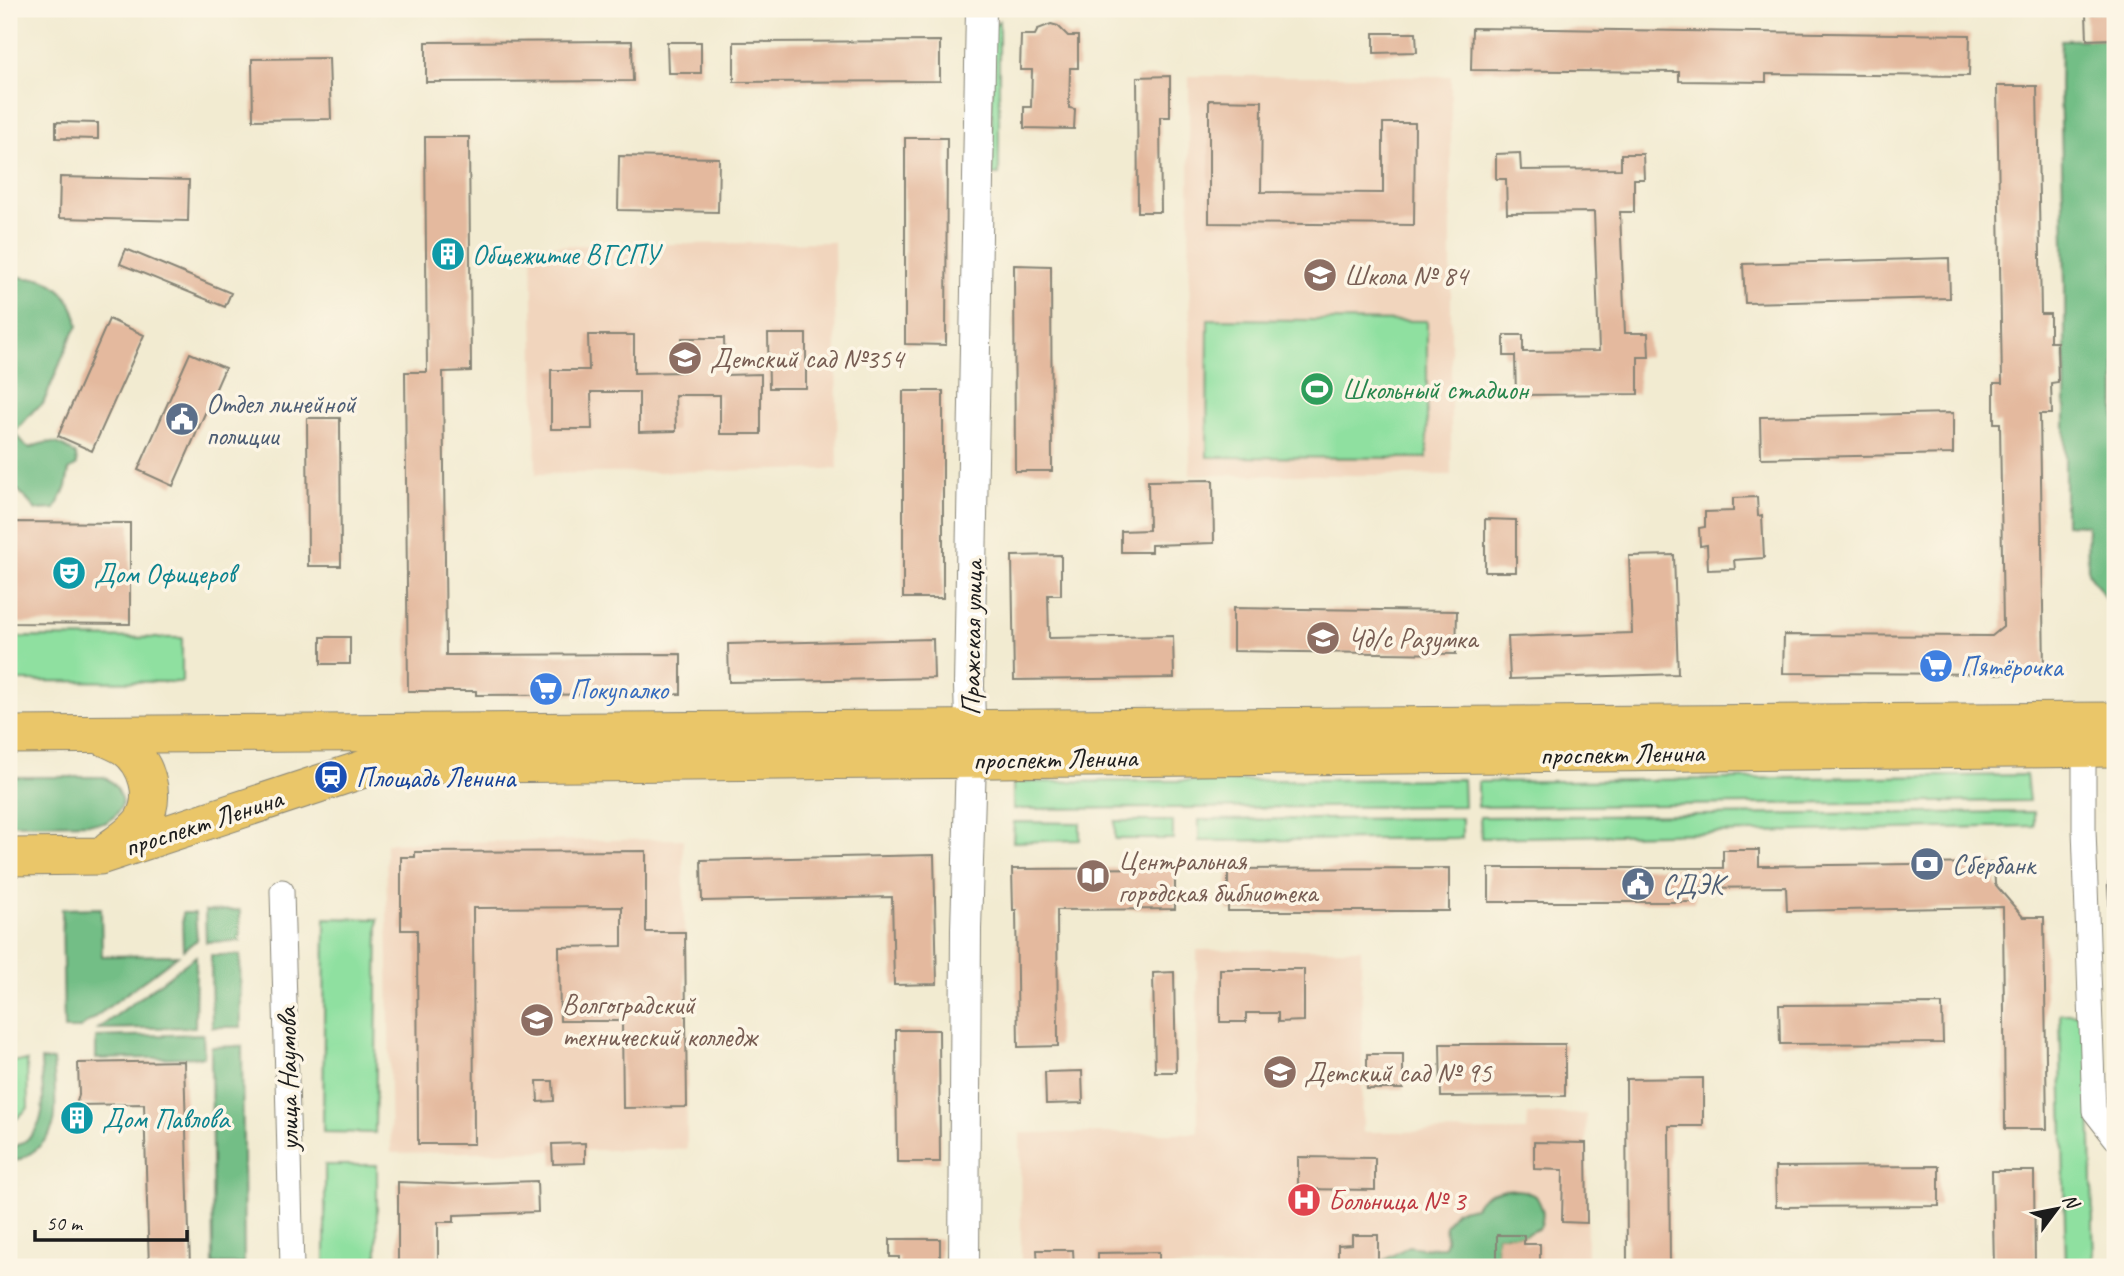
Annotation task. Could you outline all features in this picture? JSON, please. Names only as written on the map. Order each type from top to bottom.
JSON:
[{"type":"main road","name":"проспект Ленина","points":[[9,735],[100,735],[375,748],[970,743],[2115,721]]},
{"type":"main road","points":[[100,735],[124,747],[139,761],[150,788],[149,807],[142,822],[126,838],[100,856]]},
{"type":"main road","name":"проспект Ленина","points":[[970,743],[2099,748]]},
{"type":"main road","name":"проспект Ленина","points":[[9,857],[100,856],[375,748]]},
{"type":"street","name":"Пражская улица","points":[[964,1267],[966,929],[981,9]]},
{"type":"street","points":[[2099,748],[2084,842],[2094,1111],[2115,1138]]},
{"type":"street","name":"улица Наумова","points":[[282,891],[292,1267]]},
{"type":"shaded area","name":"Школа № 84","points":[[1189,76],[1451,76],[1451,475],[1190,475]]},
{"type":"shaded area","name":"Детский сад №354","points":[[834,242],[838,469],[536,474],[532,246]]},
{"type":"shaded area","name":"Волгоградский технический колледж","points":[[683,839],[687,1149],[391,1153],[386,843]]},
{"type":"shaded area","name":"Больница № 3","points":[[1361,949],[1363,1132],[1527,1131],[1528,1114],[1586,1114],[1587,1267],[1021,1267],[1020,1133],[1198,1133],[1197,950]]},
{"type":"green space","points":[[999,21],[999,175],[992,175],[992,27]]},
{"type":"green space","points":[[2115,39],[2115,612],[2088,572],[2087,525],[2065,524],[2065,284],[2060,85],[2061,40]]},
{"type":"green space","points":[[9,274],[40,278],[56,286],[71,304],[77,319],[78,326],[43,404],[34,410],[15,432],[30,448],[43,443],[54,443],[76,455],[77,465],[69,470],[66,487],[55,509],[36,510],[19,491],[9,485]]},
{"type":"green space","name":"Школьный стадион","points":[[1208,319],[1427,321],[1427,458],[1207,457]]},
{"type":"green space","points":[[15,637],[182,638],[182,682],[15,681]]},
{"type":"green space","points":[[2026,775],[2029,801],[1478,807],[1478,782]]},
{"type":"green space","points":[[9,777],[104,777],[117,788],[122,805],[116,815],[105,823],[9,824]]},
{"type":"green space","points":[[1463,779],[1464,806],[1013,809],[1013,782]]},
{"type":"green space","points":[[2034,812],[2034,826],[1481,838],[1480,817]]},
{"type":"green space","points":[[1462,818],[1462,838],[1199,841],[1199,820]]},
{"type":"green space","points":[[1115,821],[1173,821],[1173,839],[1115,839]]},
{"type":"green space","points":[[1014,822],[1080,823],[1080,840],[1013,842]]},
{"type":"green space","points":[[101,908],[102,956],[178,955],[79,1029],[64,1029],[62,909]]},
{"type":"green space","points":[[240,910],[240,941],[206,942],[205,911]]},
{"type":"green space","points":[[182,913],[195,913],[197,940],[183,950]]},
{"type":"green space","points":[[325,918],[378,919],[375,1133],[323,1132]]},
{"type":"green space","points":[[211,955],[240,955],[241,1027],[212,1027]]},
{"type":"green space","points":[[196,956],[195,1027],[98,1029]]},
{"type":"green space","points":[[2060,1014],[2088,1014],[2094,1266],[2066,1267]]},
{"type":"green space","points":[[203,1034],[204,1057],[96,1059],[96,1037]]},
{"type":"green space","points":[[242,1046],[244,1264],[213,1264],[211,1047]]},
{"type":"green space","points":[[41,1060],[53,1060],[53,1126],[36,1150],[9,1163],[9,1149],[33,1134],[39,1124],[43,1100]]},
{"type":"green space","points":[[9,1061],[27,1061],[28,1108],[9,1126]]},
{"type":"green space","points":[[325,1165],[377,1165],[377,1267],[325,1267]]},
{"type":"green space","points":[[1507,1189],[1536,1196],[1543,1215],[1540,1228],[1524,1235],[1497,1235],[1497,1267],[1378,1267],[1378,1264],[1409,1246],[1444,1247],[1445,1226],[1455,1211],[1475,1207],[1488,1194]]},
{"type":"building","points":[[2115,13],[2115,39],[2087,40],[2086,14]]},
{"type":"building","points":[[1051,24],[1058,26],[1068,36],[1078,36],[1078,68],[1070,68],[1069,108],[1075,109],[1074,129],[1024,128],[1024,107],[1031,107],[1032,70],[1020,70],[1021,35],[1035,35],[1038,29]]},
{"type":"building","points":[[1472,28],[1970,35],[1969,76],[1766,74],[1766,82],[1679,81],[1679,72],[1471,70]]},
{"type":"building","points":[[1374,33],[1416,33],[1417,52],[1374,53]]},
{"type":"building","points":[[632,41],[633,81],[426,82],[426,42]]},
{"type":"building","points":[[940,41],[940,81],[734,82],[734,42]]},
{"type":"building","points":[[667,42],[701,42],[701,73],[668,73]]},
{"type":"building","points":[[329,58],[331,119],[253,120],[252,59]]},
{"type":"building","points":[[1170,76],[1170,117],[1160,117],[1161,212],[1138,212],[1137,77]]},
{"type":"building","points":[[1997,86],[2037,86],[2041,314],[2050,314],[2050,342],[2057,342],[2058,382],[2051,383],[2052,414],[2040,414],[2044,669],[2029,669],[2029,674],[1783,673],[1784,635],[1992,636],[2003,627],[2000,423],[1994,423],[1994,383],[2002,383]]},
{"type":"building","name":"Школа № 84","points":[[1209,100],[1262,101],[1261,192],[1383,193],[1383,123],[1415,123],[1414,225],[1209,223]]},
{"type":"building","points":[[56,122],[98,123],[98,139],[56,138]]},
{"type":"building","points":[[425,137],[469,137],[471,371],[443,372],[446,655],[681,654],[681,694],[476,695],[476,691],[408,691],[405,372],[427,372]]},
{"type":"building","points":[[905,138],[947,138],[946,345],[905,344]]},
{"type":"building","points":[[1520,153],[1521,170],[1621,169],[1621,154],[1643,154],[1644,179],[1634,179],[1634,212],[1620,212],[1625,333],[1648,333],[1649,357],[1638,357],[1638,394],[1516,395],[1515,356],[1504,356],[1504,335],[1523,335],[1523,352],[1599,351],[1594,212],[1507,213],[1506,179],[1496,179],[1496,154]]},
{"type":"building","points":[[619,156],[719,158],[718,212],[618,210]]},
{"type":"building","points":[[60,177],[189,180],[188,221],[59,218]]},
{"type":"building","points":[[126,249],[231,293],[225,307],[120,264]]},
{"type":"building","points":[[1949,258],[1950,298],[1745,303],[1743,264]]},
{"type":"building","points":[[1014,265],[1051,266],[1052,471],[1015,471]]},
{"type":"building","points":[[109,319],[144,335],[92,451],[58,436]]},
{"type":"building","points":[[768,334],[806,334],[806,388],[769,388]]},
{"type":"building","points":[[588,335],[634,335],[634,373],[683,372],[682,338],[724,338],[725,375],[761,374],[761,434],[720,434],[720,395],[675,395],[676,431],[639,432],[639,392],[591,392],[592,429],[551,429],[551,370],[589,370]]},
{"type":"building","name":"Отдел линейной полиции","points":[[190,353],[225,368],[173,486],[138,470]]},
{"type":"building","points":[[903,391],[943,391],[943,598],[903,598]]},
{"type":"building","points":[[1953,413],[1953,454],[1761,458],[1760,417]]},
{"type":"building","points":[[307,418],[340,418],[341,566],[308,566]]},
{"type":"building","points":[[1213,480],[1214,543],[1151,545],[1151,552],[1121,552],[1121,531],[1149,530],[1148,481]]},
{"type":"building","points":[[1757,497],[1758,516],[1762,515],[1764,558],[1734,560],[1735,569],[1708,570],[1707,545],[1700,546],[1699,528],[1705,527],[1705,512],[1733,511],[1733,498]]},
{"type":"building","points":[[1485,519],[1516,520],[1516,572],[1485,572]]},
{"type":"building","name":"Дом Офицеров","points":[[9,522],[130,523],[130,624],[9,623]]},
{"type":"building","points":[[1061,555],[1061,595],[1048,595],[1049,638],[1173,636],[1174,678],[1014,680],[1012,556]]},
{"type":"building","points":[[1674,555],[1678,674],[1510,679],[1508,637],[1632,633],[1629,556]]},
{"type":"building","points":[[1233,608],[1457,611],[1456,654],[1233,651]]},
{"type":"building","points":[[321,637],[350,637],[350,664],[321,664]]},
{"type":"building","points":[[933,639],[934,678],[729,682],[728,644]]},
{"type":"building","points":[[1723,850],[1759,850],[1759,866],[1994,863],[1995,884],[2023,917],[2044,917],[2047,1129],[2005,1129],[2003,907],[1787,911],[1786,887],[1695,888],[1695,902],[1489,902],[1489,868],[1723,868]]},
{"type":"building","name":"Волгоградский технический колледж","points":[[646,851],[646,932],[685,932],[687,1107],[623,1108],[622,1021],[560,1021],[559,947],[622,946],[622,907],[473,908],[474,1144],[418,1144],[417,930],[401,930],[401,857],[415,857],[415,852]]},
{"type":"building","points":[[934,855],[937,984],[894,985],[892,897],[702,901],[701,860]]},
{"type":"building","points":[[1175,868],[1175,909],[1057,910],[1058,1046],[1018,1047],[1016,910],[1013,910],[1012,869]]},
{"type":"building","points":[[1449,868],[1449,911],[1228,911],[1228,869]]},
{"type":"building","points":[[1220,969],[1304,969],[1304,1021],[1278,1022],[1278,1013],[1246,1013],[1246,1022],[1220,1022]]},
{"type":"building","points":[[1174,972],[1176,1072],[1155,1072],[1153,973]]},
{"type":"building","points":[[1942,1004],[1943,1043],[1780,1044],[1779,1005]]},
{"type":"building","points":[[896,1030],[939,1030],[940,1162],[897,1162]]},
{"type":"building","points":[[1440,1044],[1565,1044],[1565,1096],[1441,1097]]},
{"type":"building","points":[[1367,1054],[1403,1054],[1403,1089],[1367,1089]]},
{"type":"building","points":[[184,1061],[190,1267],[149,1267],[144,1104],[76,1105],[79,1095],[78,1063]]},
{"type":"building","points":[[1082,1071],[1083,1103],[1046,1104],[1045,1072]]},
{"type":"building","points":[[1703,1078],[1703,1126],[1669,1126],[1670,1267],[1627,1267],[1626,1079]]},
{"type":"building","points":[[537,1081],[553,1081],[554,1101],[538,1102]]},
{"type":"building","points":[[1534,1142],[1586,1143],[1587,1223],[1562,1222],[1563,1170],[1534,1169]]},
{"type":"building","points":[[585,1143],[585,1163],[553,1164],[552,1144]]},
{"type":"building","points":[[1298,1157],[1375,1158],[1375,1190],[1298,1189]]},
{"type":"building","points":[[1939,1166],[1939,1206],[1776,1207],[1775,1167]]},
{"type":"building","points":[[1992,1171],[2034,1171],[2035,1267],[1994,1267]]},
{"type":"building","points":[[537,1181],[538,1212],[454,1215],[454,1222],[438,1222],[438,1267],[398,1267],[398,1182],[454,1184]]},
{"type":"building","points":[[1352,1235],[1378,1235],[1378,1267],[1338,1267],[1338,1245],[1352,1244]]},
{"type":"building","points":[[1497,1235],[1524,1235],[1524,1244],[1540,1244],[1540,1267],[1497,1267]]},
{"type":"building","points":[[890,1239],[940,1239],[940,1267],[899,1267],[899,1257],[890,1257]]},
{"type":"building","points":[[1037,1250],[1073,1250],[1074,1267],[1038,1267]]},
{"type":"building","points":[[1159,1252],[1159,1267],[1098,1267],[1098,1253]]},
{"type":"tram line","points":[[2115,854],[2108,884],[2115,997]]},
{"type":"place","name":"Общежитие ВГСПУ","points":[[448,254]]},
{"type":"place","name":"Школа № 84","points":[[1320,275]]},
{"type":"place","name":"Детский сад №354","points":[[685,358]]},
{"type":"place","name":"Школьный стадион","points":[[1317,389]]},
{"type":"place","name":"Отдел линейной полиции","points":[[182,419]]},
{"type":"place","name":"Дом Офицеров","points":[[69,573]]},
{"type":"place","name":"Чд/с Разумка","points":[[1323,638]]},
{"type":"place","name":"Пятёрочка","points":[[1936,666]]},
{"type":"place","name":"Покупалко","points":[[546,689]]},
{"type":"place","name":"Площадь Ленина","points":[[331,777]]},
{"type":"place","name":"Сбербанк","points":[[1927,864]]},
{"type":"place","name":"Центральная городская библиотека","points":[[1093,876]]},
{"type":"place","name":"СДЭК","points":[[1638,884]]},
{"type":"place","name":"Волгоградский технический колледж","points":[[537,1020]]},
{"type":"place","name":"Детский сад № 95","points":[[1280,1072]]},
{"type":"place","name":"Дом Павлова","points":[[77,1118]]},
{"type":"place","name":"Больница № 3","points":[[1304,1200]]}]
